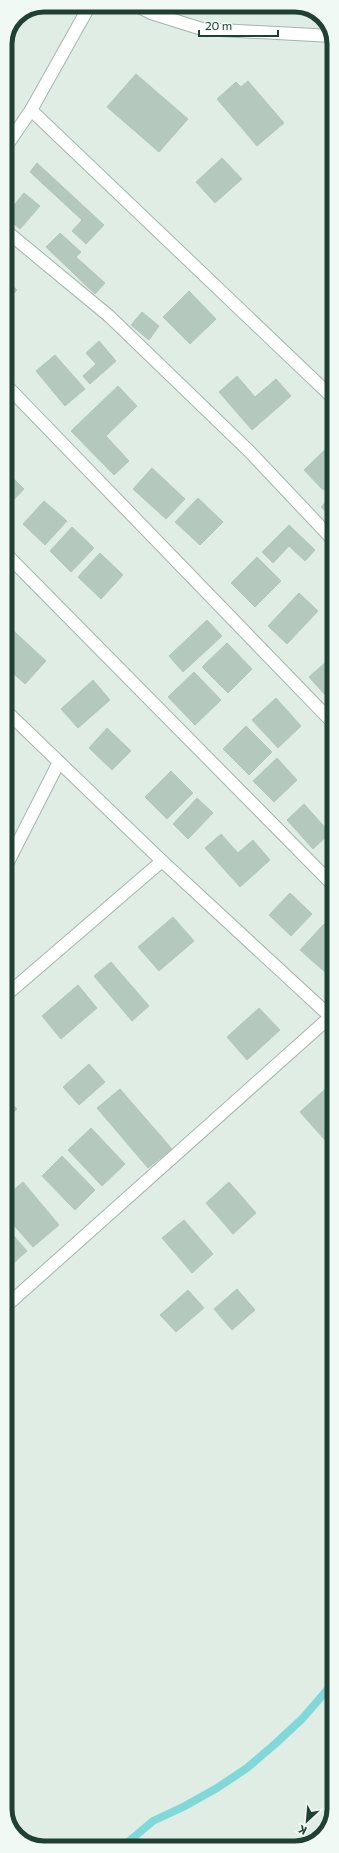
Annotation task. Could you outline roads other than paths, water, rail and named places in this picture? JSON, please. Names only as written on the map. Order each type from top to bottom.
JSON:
[{"type":"street","points":[[12,138],[31,110],[86,12]]},
{"type":"street","points":[[149,12],[202,29],[326,36]]},
{"type":"street","points":[[31,110],[327,392]]},
{"type":"street","points":[[12,236],[109,316],[250,452],[327,534]]},
{"type":"street","points":[[12,391],[327,717]]},
{"type":"street","points":[[12,560],[327,879]]},
{"type":"street","points":[[12,717],[162,861],[327,1014]]},
{"type":"street","points":[[12,854],[59,762]]},
{"type":"street","points":[[12,990],[162,861]]},
{"type":"street","points":[[12,1301],[327,1023]]},
{"type":"waterway","points":[[129,1841],[153,1821],[185,1806],[217,1788],[247,1768],[302,1719],[327,1690]]}]
